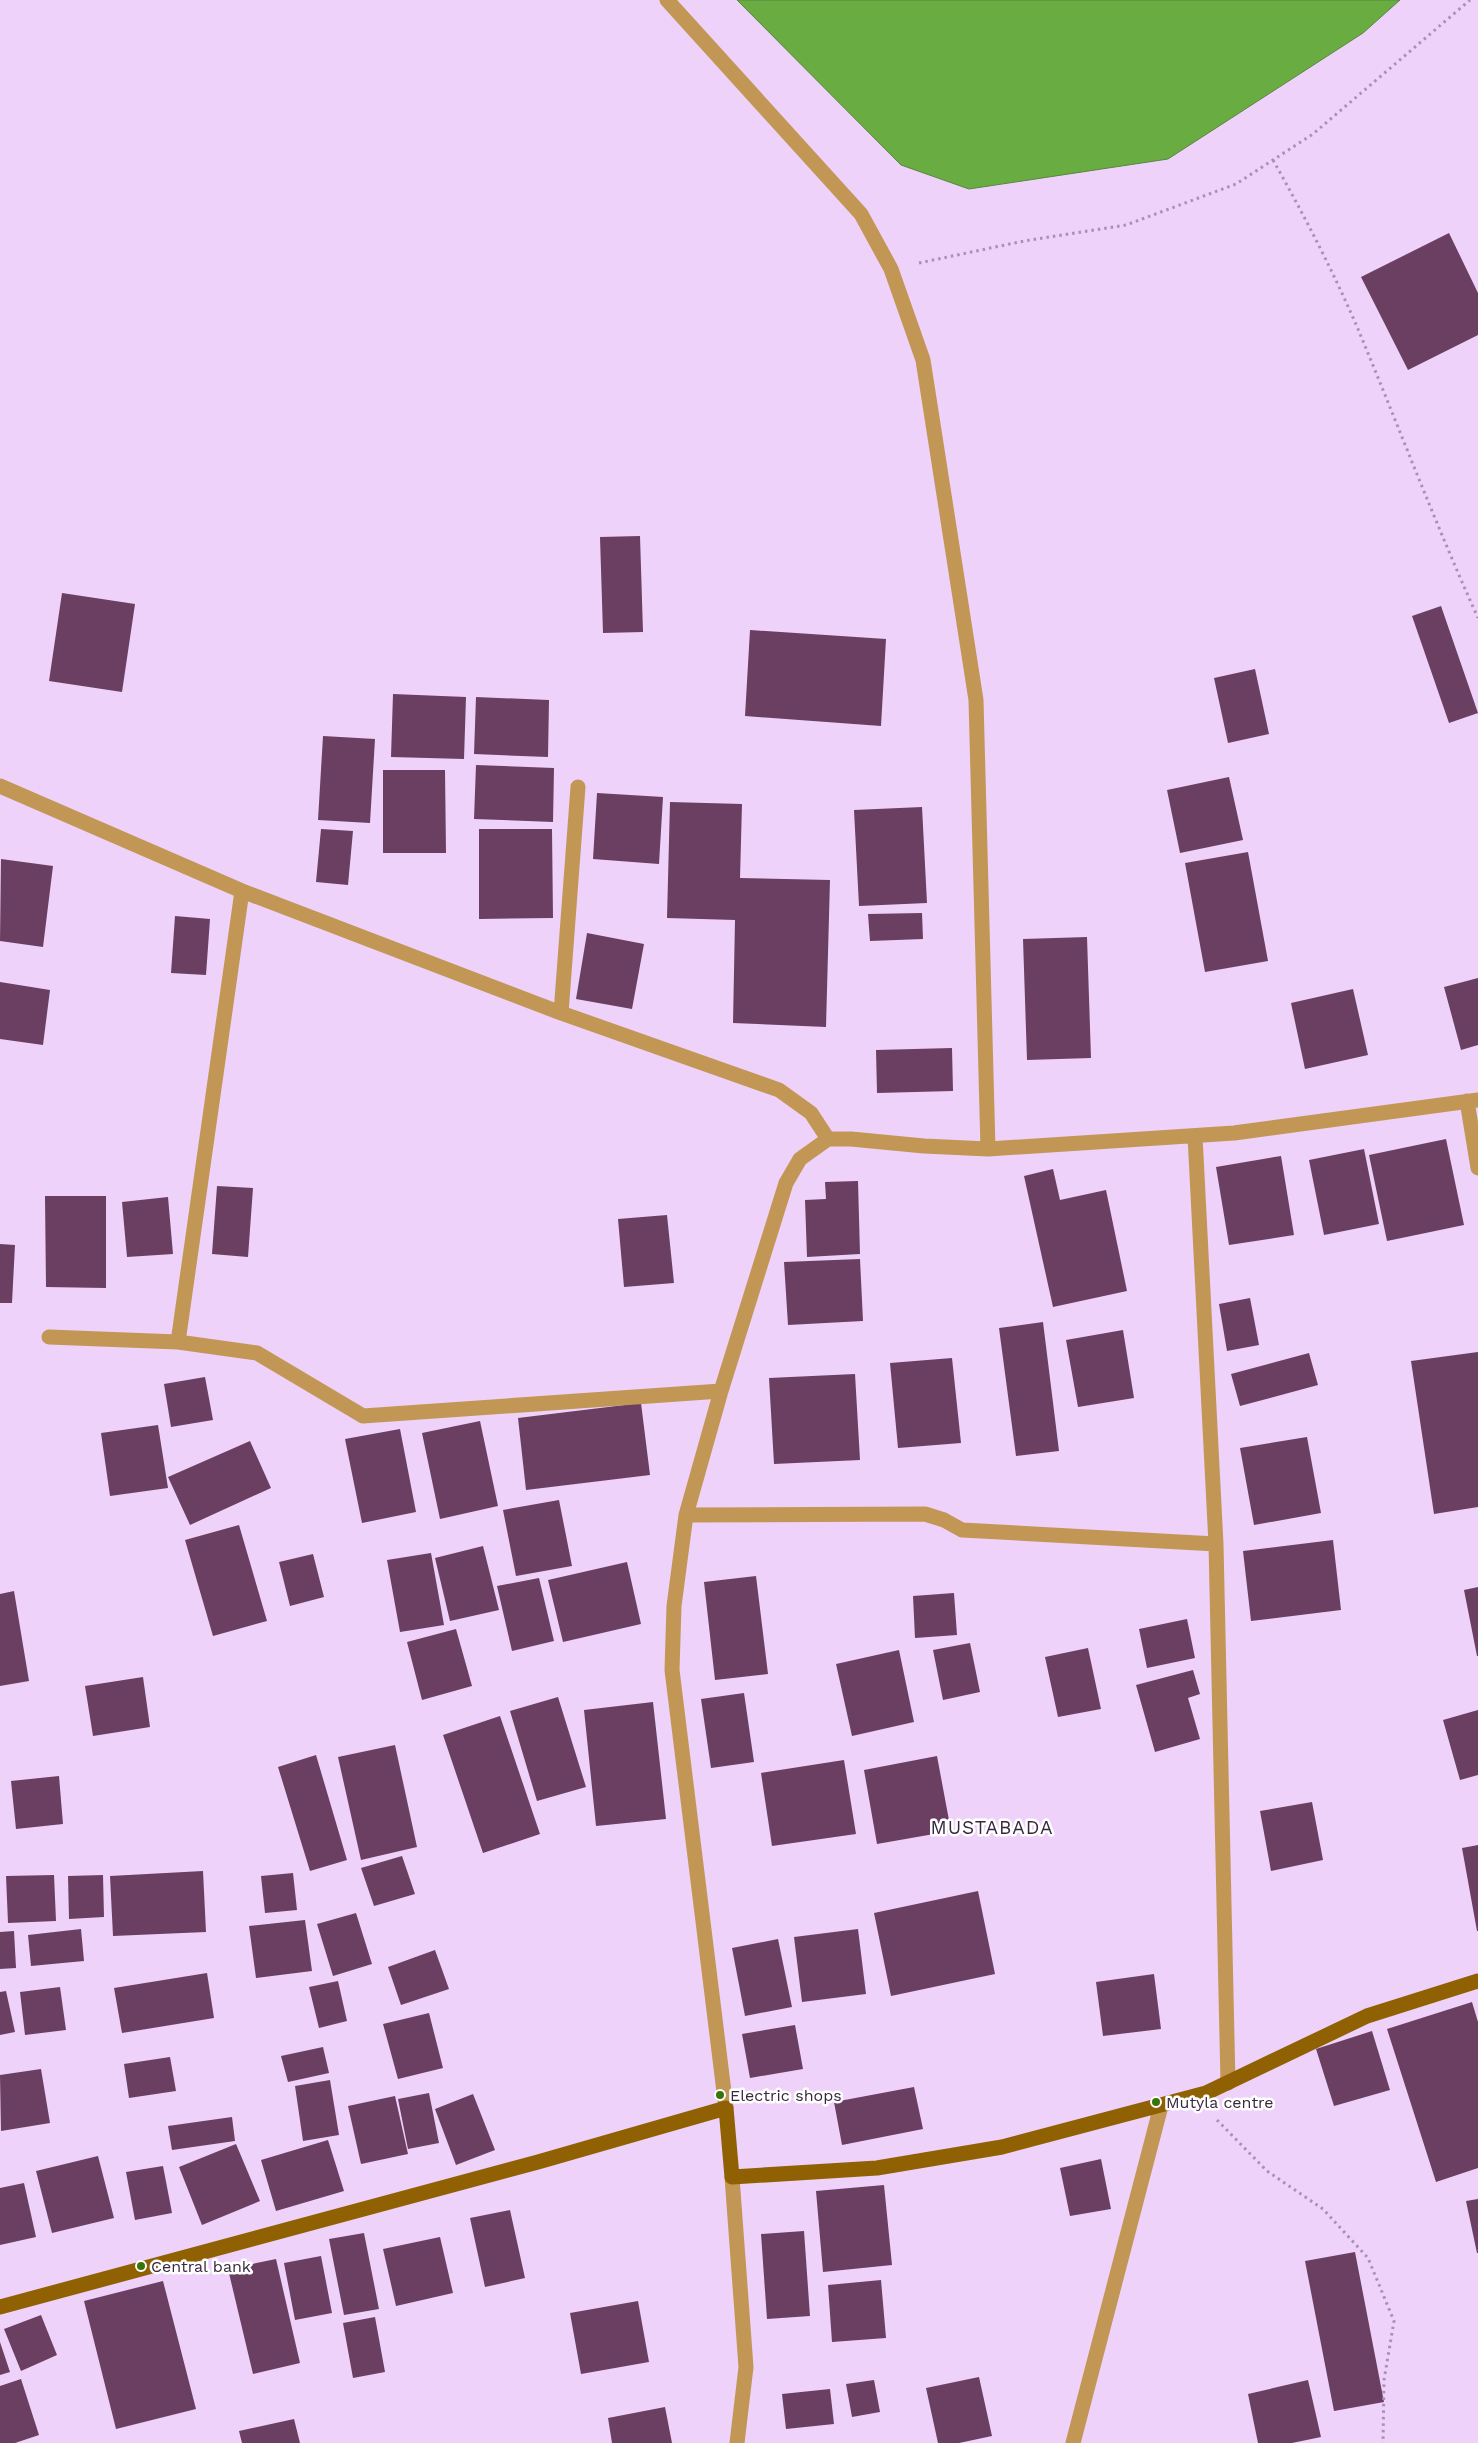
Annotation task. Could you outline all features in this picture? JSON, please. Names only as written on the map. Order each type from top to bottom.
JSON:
[{"type":"main road","points":[[0,2307],[529,2165],[726,2108],[732,2177],[878,2168],[1002,2148],[1194,2097],[1228,2083],[1367,2016],[1478,1981]]},
{"type":"street","points":[[666,0],[861,214],[891,269],[923,360],[976,700],[988,1149]]},
{"type":"street","points":[[0,786],[242,891],[561,1013],[779,1090],[811,1113],[828,1139]]},
{"type":"street","points":[[561,1013],[578,787]]},
{"type":"street","points":[[178,1342],[242,891]]},
{"type":"street","points":[[726,2108],[672,1670],[674,1606],[686,1515],[721,1391],[786,1183],[800,1159],[828,1139],[988,1149],[1234,1133],[1472,1100],[1478,1168]]},
{"type":"street","points":[[1195,1136],[1216,1544],[1228,2083]]},
{"type":"street","points":[[49,1337],[178,1342],[257,1353],[363,1416],[721,1391]]},
{"type":"street","points":[[686,1515],[925,1514],[944,1520],[962,1530],[1216,1544]]},
{"type":"street","points":[[1073,2443],[1161,2106]]},
{"type":"street","points":[[732,2177],[746,2367],[737,2443]]},
{"type":"path","points":[[891,269],[1024,242],[1126,225],[1236,184],[1313,134],[1470,0]]},
{"type":"path","points":[[1273,160],[1312,231],[1357,327],[1447,550],[1478,618]]},
{"type":"path","points":[[1194,2097],[1267,2171],[1324,2209],[1368,2258],[1394,2321],[1384,2380],[1383,2443]]},
{"type":"shaded area","points":[[737,0],[1400,0],[1363,33],[1168,159],[969,189],[901,165]]},
{"type":"building","points":[[1449,233],[1478,293],[1478,335],[1408,370],[1361,277]]},
{"type":"building","points":[[640,536],[643,632],[603,633],[600,537]]},
{"type":"building","points":[[62,593],[135,604],[122,692],[49,681]]},
{"type":"building","points":[[1441,606],[1478,713],[1449,723],[1412,616]]},
{"type":"building","points":[[750,630],[886,639],[881,726],[745,716]]},
{"type":"building","points":[[1255,669],[1269,734],[1228,743],[1214,678]]},
{"type":"building","points":[[393,694],[466,697],[464,759],[391,757]]},
{"type":"building","points":[[476,697],[549,700],[548,757],[474,754]]},
{"type":"building","points":[[323,736],[375,739],[370,823],[318,820]]},
{"type":"building","points":[[476,765],[554,768],[553,822],[474,819]]},
{"type":"building","points":[[383,770],[445,770],[446,853],[383,853]]},
{"type":"building","points":[[1229,777],[1243,840],[1180,853],[1167,790]]},
{"type":"building","points":[[597,793],[663,797],[659,864],[593,859]]},
{"type":"building","points":[[670,802],[742,804],[740,878],[830,880],[826,1027],[733,1023],[735,920],[667,918]]},
{"type":"building","points":[[922,807],[927,903],[859,906],[854,810]]},
{"type":"building","points":[[321,829],[353,831],[348,885],[316,882]]},
{"type":"building","points":[[479,829],[552,829],[553,918],[479,919]]},
{"type":"building","points":[[1248,852],[1268,961],[1205,972],[1185,863]]},
{"type":"building","points":[[1,859],[53,866],[43,947],[0,941]]},
{"type":"building","points":[[922,913],[923,939],[870,941],[868,914]]},
{"type":"building","points":[[175,916],[210,919],[206,975],[171,973]]},
{"type":"building","points":[[587,933],[644,944],[632,1009],[576,999]]},
{"type":"building","points":[[1087,937],[1091,1058],[1027,1060],[1023,939]]},
{"type":"building","points":[[1478,978],[1478,1045],[1461,1050],[1444,987]]},
{"type":"building","points":[[0,982],[50,990],[43,1045],[0,1039]]},
{"type":"building","points":[[1353,989],[1368,1055],[1305,1069],[1291,1003]]},
{"type":"building","points":[[952,1048],[953,1091],[877,1093],[876,1050]]},
{"type":"building","points":[[1446,1139],[1464,1225],[1387,1241],[1369,1155]]},
{"type":"building","points":[[1364,1149],[1379,1224],[1324,1235],[1309,1160]]},
{"type":"building","points":[[1281,1156],[1294,1235],[1229,1245],[1216,1167]]},
{"type":"building","points":[[1053,1169],[1060,1200],[1106,1190],[1127,1291],[1053,1307],[1024,1176]]},
{"type":"building","points":[[858,1181],[860,1254],[807,1257],[805,1200],[826,1199],[825,1182]]},
{"type":"building","points":[[217,1186],[253,1188],[248,1257],[212,1254]]},
{"type":"building","points":[[45,1196],[106,1196],[106,1288],[46,1287]]},
{"type":"building","points":[[168,1197],[173,1254],[127,1257],[122,1202]]},
{"type":"building","points":[[667,1215],[674,1283],[624,1287],[618,1219]]},
{"type":"building","points":[[0,1244],[15,1245],[12,1303],[0,1303]]},
{"type":"building","points":[[860,1259],[863,1321],[788,1325],[784,1262]]},
{"type":"building","points":[[1250,1298],[1259,1345],[1227,1351],[1219,1304]]},
{"type":"building","points":[[1043,1322],[1059,1451],[1016,1456],[999,1328]]},
{"type":"building","points":[[1123,1330],[1134,1398],[1078,1407],[1066,1340]]},
{"type":"building","points":[[1478,1352],[1478,1507],[1434,1514],[1411,1361]]},
{"type":"building","points":[[1309,1353],[1318,1385],[1240,1406],[1231,1374]]},
{"type":"building","points":[[952,1358],[961,1443],[898,1448],[890,1363]]},
{"type":"building","points":[[855,1374],[860,1460],[774,1464],[769,1378]]},
{"type":"building","points":[[205,1377],[213,1420],[171,1427],[164,1384]]},
{"type":"building","points":[[641,1403],[650,1475],[526,1490],[518,1418]]},
{"type":"building","points":[[480,1421],[498,1506],[440,1519],[422,1433]]},
{"type":"building","points":[[158,1425],[168,1488],[110,1496],[101,1433]]},
{"type":"building","points":[[400,1429],[416,1512],[362,1523],[345,1439]]},
{"type":"building","points":[[1307,1437],[1321,1513],[1254,1525],[1240,1448]]},
{"type":"building","points":[[250,1441],[271,1488],[190,1525],[168,1477]]},
{"type":"building","points":[[559,1500],[572,1566],[516,1576],[503,1510]]},
{"type":"building","points":[[239,1525],[267,1621],[213,1636],[185,1540]]},
{"type":"building","points":[[1333,1540],[1341,1610],[1251,1621],[1243,1551]]},
{"type":"building","points":[[483,1546],[499,1610],[450,1621],[435,1558]]},
{"type":"building","points":[[431,1553],[444,1625],[400,1632],[387,1560]]},
{"type":"building","points":[[313,1554],[324,1597],[290,1606],[279,1562]]},
{"type":"building","points":[[627,1562],[641,1624],[563,1642],[548,1580]]},
{"type":"building","points":[[756,1576],[768,1674],[715,1680],[704,1582]]},
{"type":"building","points":[[539,1578],[554,1641],[512,1651],[497,1586]]},
{"type":"building","points":[[1478,1587],[1478,1656],[1477,1656],[1464,1590]]},
{"type":"building","points":[[14,1591],[29,1681],[0,1686],[0,1594]]},
{"type":"building","points":[[954,1593],[957,1635],[915,1638],[913,1596]]},
{"type":"building","points":[[1187,1619],[1195,1658],[1147,1668],[1139,1629]]},
{"type":"building","points":[[456,1629],[472,1686],[422,1700],[407,1642]]},
{"type":"building","points":[[970,1643],[980,1692],[943,1700],[933,1650]]},
{"type":"building","points":[[1088,1648],[1101,1709],[1058,1717],[1045,1657]]},
{"type":"building","points":[[899,1650],[914,1722],[852,1736],[836,1664]]},
{"type":"building","points":[[1193,1670],[1200,1694],[1188,1698],[1200,1739],[1155,1752],[1136,1685]]},
{"type":"building","points":[[143,1677],[150,1727],[93,1736],[85,1686]]},
{"type":"building","points":[[744,1693],[754,1762],[711,1768],[701,1699]]},
{"type":"building","points":[[558,1697],[586,1787],[537,1801],[510,1711]]},
{"type":"building","points":[[653,1702],[666,1819],[596,1826],[584,1710]]},
{"type":"building","points":[[1478,1710],[1478,1775],[1460,1780],[1443,1720]]},
{"type":"building","points":[[500,1716],[540,1834],[483,1853],[443,1735]]},
{"type":"building","points":[[395,1745],[417,1847],[361,1860],[338,1757]]},
{"type":"building","points":[[316,1755],[347,1860],[310,1871],[278,1767]]},
{"type":"building","points":[[937,1756],[951,1831],[877,1844],[864,1770]]},
{"type":"building","points":[[844,1760],[856,1834],[772,1846],[761,1773]]},
{"type":"building","points":[[59,1776],[63,1824],[16,1829],[11,1781]]},
{"type":"building","points":[[1312,1802],[1323,1860],[1271,1871],[1260,1811]]},
{"type":"building","points":[[1478,1845],[1478,1931],[1477,1931],[1462,1848]]},
{"type":"building","points":[[402,1856],[415,1894],[374,1906],[361,1868]]},
{"type":"building","points":[[203,1871],[206,1932],[113,1936],[110,1876]]},
{"type":"building","points":[[293,1873],[297,1910],[265,1913],[261,1876]]},
{"type":"building","points":[[54,1875],[56,1921],[8,1923],[6,1876]]},
{"type":"building","points":[[103,1875],[104,1917],[69,1919],[68,1876]]},
{"type":"building","points":[[978,1891],[995,1974],[891,1996],[874,1913]]},
{"type":"building","points":[[356,1913],[372,1964],[333,1976],[317,1924]]},
{"type":"building","points":[[305,1920],[312,1971],[256,1978],[249,1926]]},
{"type":"building","points":[[81,1929],[84,1961],[31,1966],[28,1935]]},
{"type":"building","points":[[858,1929],[866,1994],[802,2002],[794,1937]]},
{"type":"building","points":[[14,1931],[16,1968],[0,1969],[0,1932]]},
{"type":"building","points":[[778,1939],[792,2007],[745,2016],[732,1948]]},
{"type":"building","points":[[435,1950],[449,1989],[401,2005],[388,1967]]},
{"type":"building","points":[[207,1973],[214,2018],[122,2033],[114,1988]]},
{"type":"building","points":[[1154,1974],[1161,2029],[1103,2036],[1096,1982]]},
{"type":"building","points":[[338,1981],[347,2021],[319,2028],[309,1987]]},
{"type":"building","points":[[60,1987],[66,2030],[25,2035],[20,1992]]},
{"type":"building","points":[[6,1991],[15,2032],[0,2035],[0,1992]]},
{"type":"building","points":[[1472,2002],[1478,2022],[1478,2168],[1436,2182],[1387,2029]]},
{"type":"building","points":[[429,2013],[443,2068],[398,2079],[383,2024]]},
{"type":"building","points":[[795,2025],[803,2069],[750,2078],[742,2034]]},
{"type":"building","points":[[1372,2031],[1390,2090],[1334,2106],[1316,2049]]},
{"type":"building","points":[[323,2047],[329,2073],[288,2082],[281,2056]]},
{"type":"building","points":[[170,2057],[176,2091],[129,2098],[124,2064]]},
{"type":"building","points":[[41,2069],[50,2123],[1,2131],[0,2075]]},
{"type":"building","points":[[330,2080],[339,2135],[303,2141],[295,2086]]},
{"type":"building","points":[[914,2087],[923,2129],[842,2145],[834,2102]]},
{"type":"building","points":[[429,2093],[439,2143],[408,2149],[398,2099]]},
{"type":"building","points":[[473,2094],[495,2150],[456,2165],[435,2109]]},
{"type":"building","points":[[395,2096],[408,2154],[361,2164],[348,2106]]},
{"type":"building","points":[[232,2117],[235,2141],[172,2150],[168,2126]]},
{"type":"building","points":[[328,2140],[344,2191],[276,2211],[261,2160]]},
{"type":"building","points":[[236,2144],[260,2201],[202,2225],[179,2167]]},
{"type":"building","points":[[98,2156],[114,2218],[52,2233],[36,2171]]},
{"type":"building","points":[[1101,2159],[1111,2209],[1070,2216],[1060,2168]]},
{"type":"building","points":[[163,2166],[172,2213],[135,2220],[126,2172]]},
{"type":"building","points":[[24,2183],[36,2237],[0,2245],[0,2188]]},
{"type":"building","points":[[884,2185],[892,2265],[823,2272],[816,2191]]},
{"type":"building","points":[[1478,2199],[1478,2253],[1477,2253],[1466,2201]]},
{"type":"building","points":[[510,2210],[525,2278],[485,2287],[470,2218]]},
{"type":"building","points":[[804,2231],[810,2316],[767,2319],[761,2234]]},
{"type":"building","points":[[364,2233],[379,2309],[344,2315],[329,2239]]},
{"type":"building","points":[[440,2237],[453,2293],[396,2306],[383,2249]]},
{"type":"building","points":[[1355,2252],[1384,2402],[1334,2411],[1305,2261]]},
{"type":"building","points":[[321,2256],[332,2313],[295,2320],[284,2263]]},
{"type":"building","points":[[276,2259],[300,2363],[253,2374],[228,2269]]},
{"type":"building","points":[[881,2280],[886,2338],[832,2342],[828,2285]]},
{"type":"building","points":[[163,2281],[196,2409],[116,2429],[84,2301]]},
{"type":"building","points":[[638,2301],[649,2362],[581,2374],[570,2313]]},
{"type":"building","points":[[41,2315],[57,2355],[21,2371],[4,2329]]},
{"type":"building","points":[[375,2317],[385,2372],[353,2378],[343,2323]]},
{"type":"building","points":[[0,2342],[10,2372],[0,2375]]},
{"type":"building","points":[[979,2377],[992,2436],[959,2443],[938,2443],[926,2388]]},
{"type":"building","points":[[21,2379],[39,2435],[15,2443],[0,2443],[0,2386]]},
{"type":"building","points":[[874,2380],[880,2412],[852,2417],[846,2384]]},
{"type":"building","points":[[1308,2380],[1321,2437],[1292,2443],[1258,2443],[1248,2394]]},
{"type":"building","points":[[830,2389],[834,2424],[786,2429],[782,2394]]},
{"type":"building","points":[[665,2407],[672,2443],[612,2443],[608,2418]]},
{"type":"building","points":[[294,2419],[300,2443],[242,2443],[239,2431]]},
{"type":"place","name":"Electric shops","points":[[720,2095]]},
{"type":"place","name":"Mutyla centre","points":[[1156,2102]]},
{"type":"place","name":"Central bank","points":[[141,2266]]},
{"type":"district","name":"MUSTABADA","points":[[992,1827]]}]
